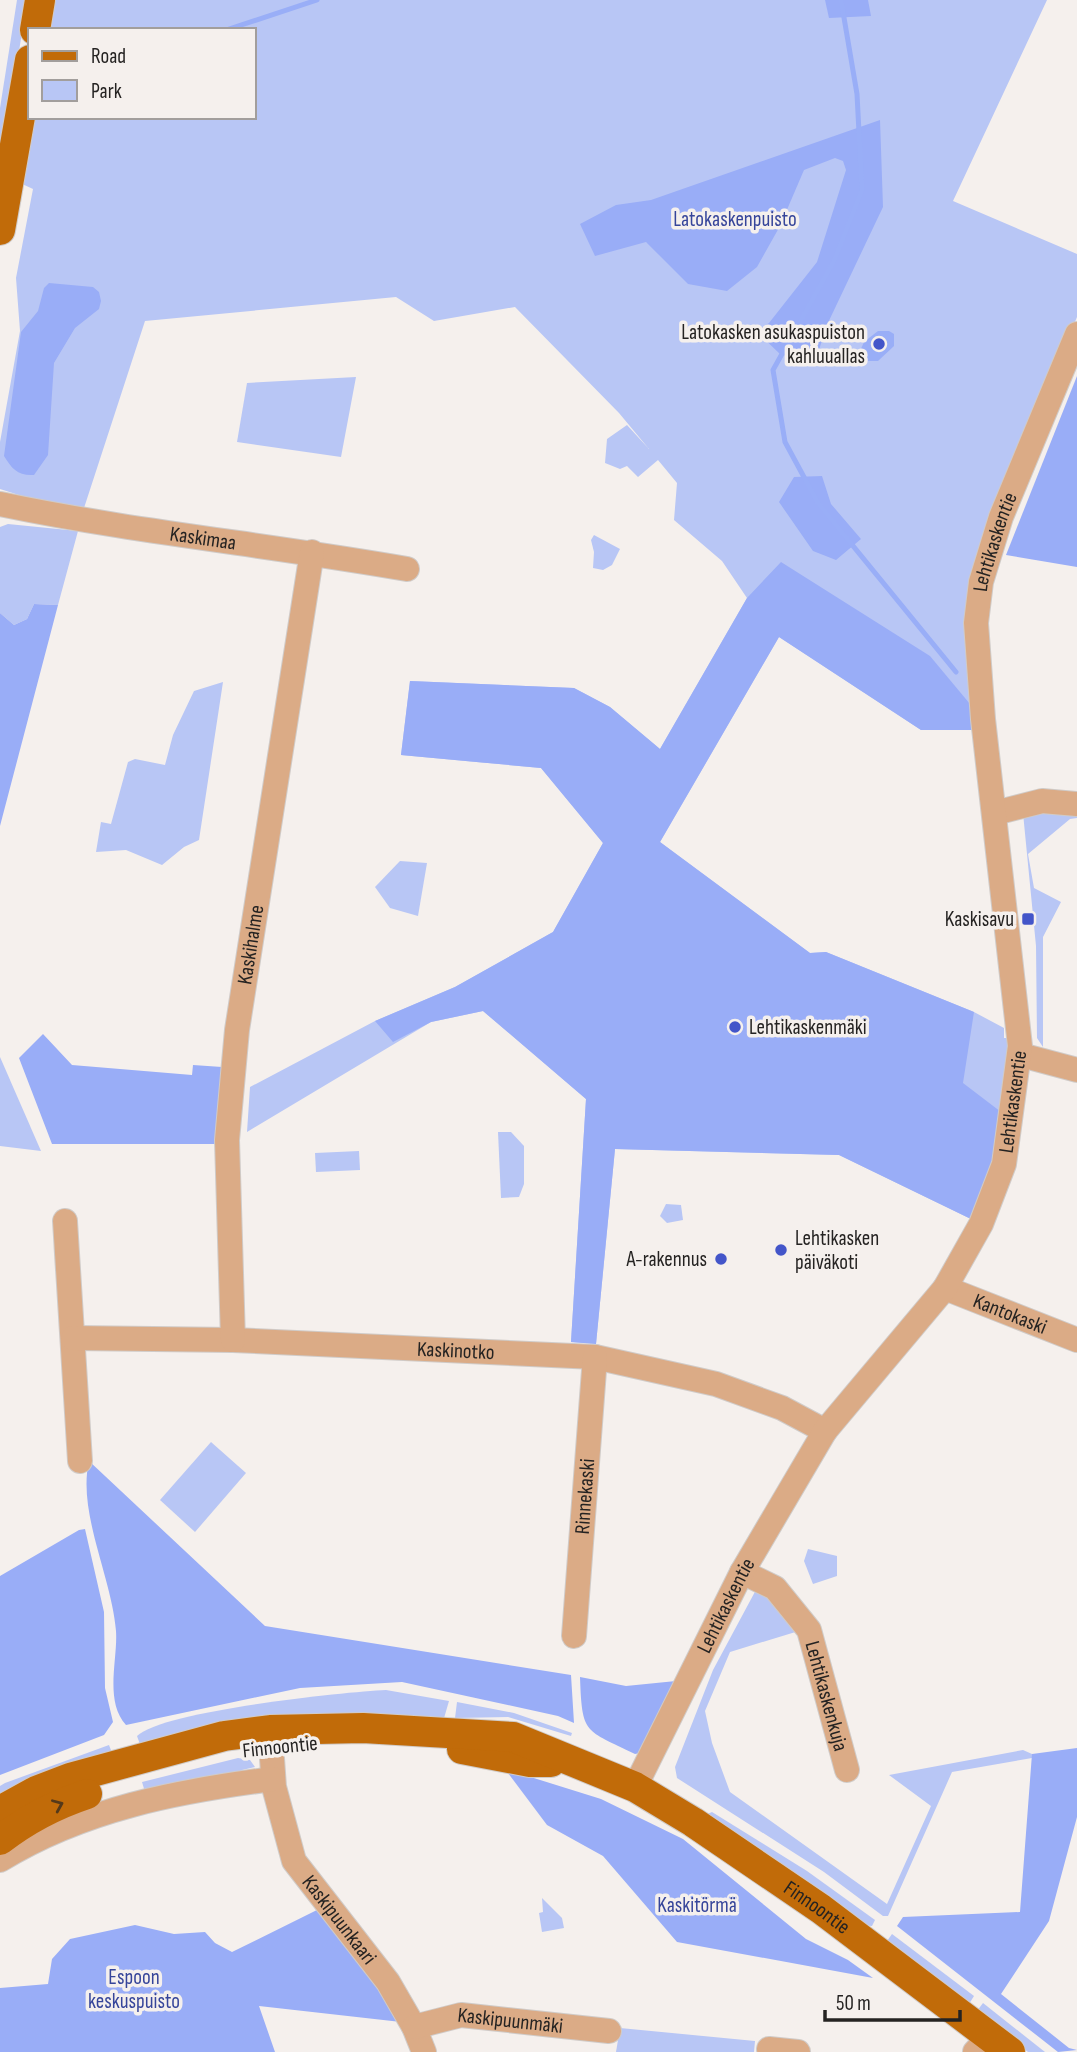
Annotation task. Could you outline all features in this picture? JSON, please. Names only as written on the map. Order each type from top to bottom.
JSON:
[{"type":"main road","points":[[35,28],[40,0]]},
{"type":"main road","points":[[0,230],[28,71]]},
{"type":"main road","name":"Finnoontie","points":[[0,1811],[36,1791],[130,1759],[224,1736],[270,1738],[363,1728],[513,1737],[635,1787],[784,1882],[992,2047]]},
{"type":"main road","name":"Finnoontie","points":[[0,1840],[56,1804],[148,1774],[232,1752],[270,1738]]},
{"type":"street","name":"Lehtikaskentie","points":[[635,1787],[743,1572],[825,1431],[945,1288],[981,1224],[1004,1164],[1021,1055],[978,669],[976,623],[981,582],[1001,517],[1077,334]]},
{"type":"street","name":"Kaskimaa","points":[[0,504],[83,522],[312,552],[407,569]]},
{"type":"street","name":"Kaskihalme","points":[[233,1340],[227,1140],[237,1030],[312,552]]},
{"type":"street","points":[[995,813],[1042,801],[1077,804]]},
{"type":"street","points":[[1021,1055],[1077,1070]]},
{"type":"street","points":[[65,1221],[80,1461]]},
{"type":"street","name":"Kantokaski","points":[[945,1288],[1077,1340]]},
{"type":"street","name":"Kaskinotko","points":[[73,1339],[233,1340],[595,1357],[716,1384],[782,1408],[825,1431]]},
{"type":"street","name":"Rinnekaski","points":[[575,1636],[595,1357]]},
{"type":"street","name":"Lehtikaskenkuja","points":[[743,1572],[775,1588],[809,1630],[847,1770]]},
{"type":"street","name":"Kaskipuunkaari","points":[[270,1738],[273,1779],[294,1860],[388,1982],[414,2027],[424,2052]]},
{"type":"street","points":[[0,1860],[36,1838],[144,1800],[273,1779]]},
{"type":"street","name":"Kaskipuunmäki","points":[[414,2027],[461,2015],[609,2031]]},
{"type":"street","points":[[769,2049],[798,2052]]},
{"type":"green space","points":[[17,0],[27,0],[5,141],[0,145],[0,108]]},
{"type":"green space","name":"Latokaskenpuisto","points":[[51,0],[1047,0],[953,201],[1077,254],[1077,317],[1016,463],[1007,478],[970,730],[921,730],[779,637],[660,842],[810,953],[826,952],[974,1012],[1004,1028],[1004,1038],[1009,1038],[1009,1071],[973,1220],[839,1155],[615,1149],[596,1344],[571,1342],[586,1099],[483,1011],[431,1022],[247,1132],[250,1087],[375,1021],[455,987],[553,932],[603,843],[541,768],[401,755],[410,681],[574,688],[610,707],[660,749],[747,598],[722,561],[674,520],[677,483],[658,460],[638,477],[627,466],[620,469],[605,463],[607,439],[627,425],[649,449],[619,413],[515,307],[434,321],[396,297],[145,321],[84,508],[41,502],[0,489],[0,442],[20,331],[16,278],[33,189],[20,183],[31,119],[256,119],[256,28],[46,28]]},
{"type":"green space","points":[[825,0],[868,0],[871,16],[829,18]]},
{"type":"green space","points":[[880,120],[883,207],[826,327],[816,360],[781,355],[756,331],[769,323],[817,262],[846,170],[843,161],[835,158],[804,170],[780,226],[757,267],[727,291],[688,284],[646,242],[595,256],[580,224],[616,205],[651,200]]},
{"type":"green space","points":[[49,283],[93,287],[99,292],[101,301],[99,309],[75,328],[54,363],[48,455],[34,475],[28,475],[16,471],[4,456],[21,332],[38,311],[44,288]]},
{"type":"green space","points":[[1077,376],[1077,567],[1006,555]]},
{"type":"green space","points":[[356,377],[341,457],[237,442],[247,383]]},
{"type":"green space","points":[[822,476],[831,504],[861,539],[836,560],[813,551],[779,502],[794,477]]},
{"type":"green space","points":[[8,524],[78,531],[58,605],[34,604],[27,619],[14,625],[0,613],[0,527]]},
{"type":"green space","points":[[594,535],[620,549],[612,565],[603,570],[593,568],[594,552],[591,540]]},
{"type":"green space","points":[[781,562],[930,656],[970,704],[973,730],[921,730],[779,637],[660,842],[810,953],[826,952],[974,1012],[963,1083],[1005,1115],[995,1160],[973,1220],[839,1155],[615,1149],[596,1344],[571,1342],[586,1099],[483,1011],[431,1022],[393,1042],[375,1021],[455,987],[553,932],[603,843],[541,768],[401,755],[410,681],[574,688],[610,707],[660,749],[747,598]]},
{"type":"green space","points":[[34,604],[58,605],[0,826],[0,613],[14,625],[27,619]]},
{"type":"green space","points":[[223,682],[199,840],[184,847],[162,865],[126,850],[96,852],[101,822],[111,824],[128,762],[135,759],[165,765],[173,735],[194,691]]},
{"type":"green space","points":[[1077,811],[1077,818],[1070,819],[1028,854],[1034,888],[1061,902],[1043,937],[1043,1047],[1037,1038],[1036,946],[1023,813]]},
{"type":"green space","points":[[400,861],[427,863],[418,916],[390,908],[375,887]]},
{"type":"green space","points":[[43,1034],[72,1065],[192,1075],[193,1065],[222,1067],[220,1144],[52,1144],[19,1058]]},
{"type":"green space","points":[[0,1057],[41,1151],[0,1146]]},
{"type":"green space","points":[[498,1132],[511,1132],[524,1146],[524,1184],[519,1197],[501,1198]]},
{"type":"green space","points":[[359,1151],[360,1170],[316,1172],[315,1153]]},
{"type":"green space","points":[[666,1204],[681,1205],[683,1220],[667,1223],[660,1216]]},
{"type":"green space","points":[[211,1442],[246,1473],[195,1532],[160,1500]]},
{"type":"green space","points":[[89,1461],[265,1626],[571,1675],[574,1723],[558,1716],[402,1682],[300,1688],[126,1725],[115,1704],[116,1631],[91,1523],[87,1481]]},
{"type":"green space","points":[[85,1529],[104,1612],[105,1688],[113,1722],[104,1735],[0,1775],[0,1576]]},
{"type":"green space","points":[[808,1549],[837,1556],[837,1576],[813,1584],[804,1561]]},
{"type":"green space","points":[[757,1588],[802,1630],[730,1652],[705,1711],[712,1743],[730,1792],[887,1904],[931,1806],[889,1775],[1023,1750],[1032,1754],[1032,1758],[952,1772],[888,1916],[883,1916],[824,1872],[677,1778],[675,1767],[713,1670]]},
{"type":"green space","points":[[580,1677],[626,1686],[676,1681],[640,1753],[635,1754],[606,1740],[590,1728],[582,1710]]},
{"type":"green space","points":[[386,1690],[449,1701],[442,1725],[142,1750],[137,1736],[153,1727],[215,1711],[295,1699]]},
{"type":"green space","points":[[457,1702],[514,1713],[572,1733],[571,1736],[508,1717],[455,1718]]},
{"type":"green space","points":[[109,1745],[114,1758],[0,1794],[0,1786],[5,1783]]},
{"type":"green space","points":[[1077,1748],[1077,1817],[1049,1921],[1001,1994],[1069,2048],[1077,2050],[1058,2052],[897,1926],[903,1917],[1020,1912],[1032,1754]]},
{"type":"green space","points":[[238,1758],[250,1760],[255,1767],[242,1770],[236,1780],[145,1792],[142,1782]]},
{"type":"green space","name":"Kaskitörmä","points":[[505,1769],[601,1799],[683,1839],[806,1939],[848,1960],[873,1978],[677,1942],[603,1856],[547,1825]]},
{"type":"green space","points":[[712,1812],[807,1871],[875,1920],[872,1926],[860,1925],[705,1815]]},
{"type":"green space","points":[[542,1898],[562,1918],[564,1928],[542,1932],[539,1913],[543,1912]]},
{"type":"green space","name":"Espoon keskuspuisto","points":[[319,1909],[382,1987],[401,2022],[259,2006],[275,2052],[0,2052],[0,1988],[48,1984],[52,1959],[70,1939],[135,1925],[174,1934],[205,1932],[215,1943],[232,1952]]},
{"type":"green space","points":[[892,1934],[974,1996],[969,2004],[885,1944]]},
{"type":"green space","points":[[983,2003],[1045,2052],[1028,2052],[977,2011]]},
{"type":"green space","points":[[620,2028],[755,2041],[754,2052],[616,2052]]},
{"type":"shaded area","name":"Latokasken asukaspuiston kahluuallas","points":[[878,331],[894,334],[894,346],[878,361],[866,361],[860,351],[864,342]]},
{"type":"waterway","points":[[232,28],[317,0]]},
{"type":"waterway","points":[[841,0],[857,94],[862,190],[834,261],[773,370],[785,442],[818,503],[956,672]]},
{"type":"place","name":"Latokasken asukaspuiston kahluuallas","points":[[879,344]]},
{"type":"place","name":"Kaskisavu","points":[[1028,919]]},
{"type":"place","name":"Lehtikaskenmäki","points":[[735,1027]]},
{"type":"place","name":"Lehtikasken päiväkoti","points":[[781,1250]]},
{"type":"place","name":"A-rakennus","points":[[721,1259]]}]
